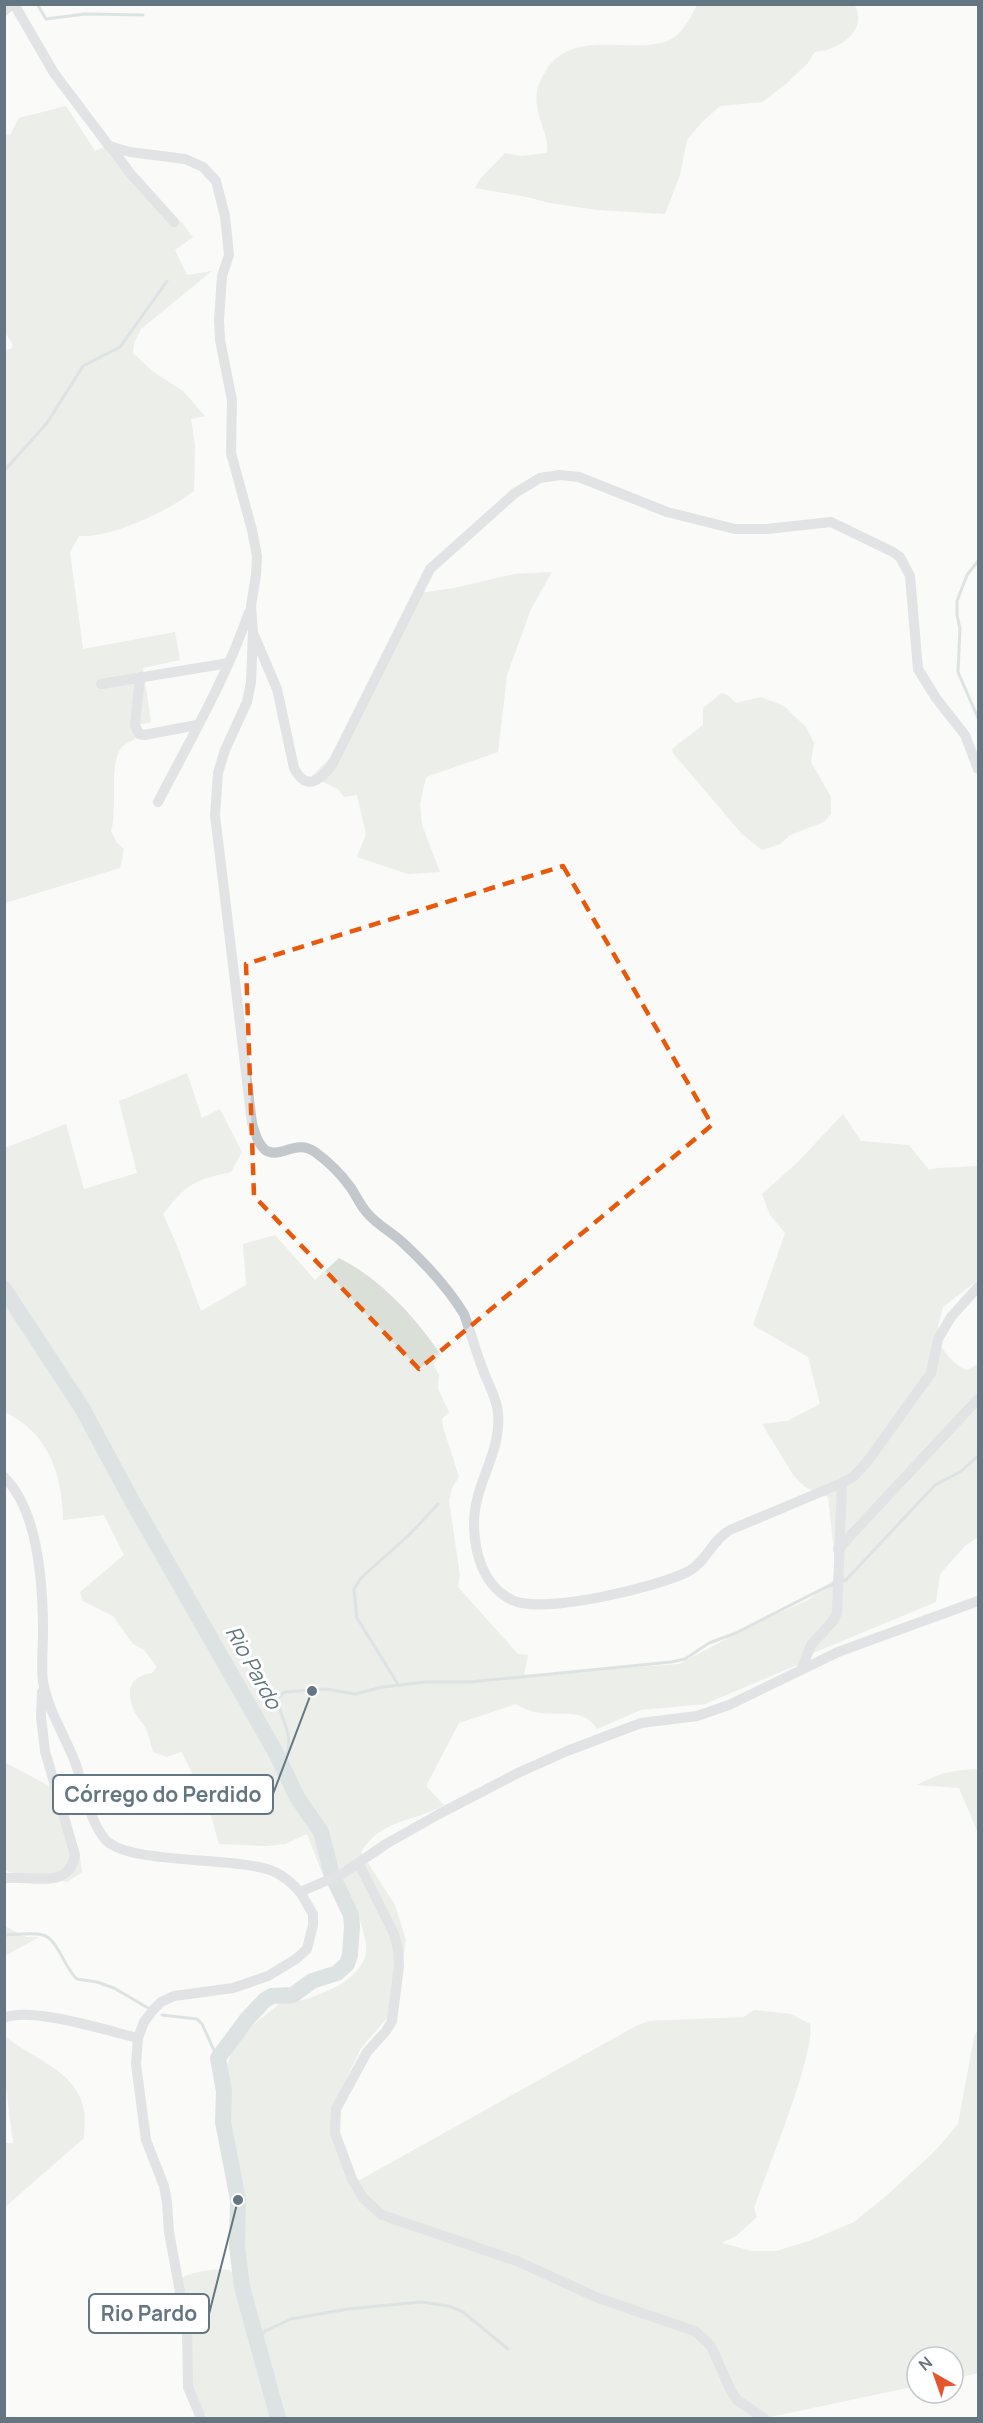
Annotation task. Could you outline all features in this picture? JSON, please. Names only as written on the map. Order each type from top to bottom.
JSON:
[{"type":"street","points":[[4,11],[13,4],[54,73],[130,173],[174,222]]},
{"type":"street","points":[[109,146],[130,152],[185,159],[204,167],[216,181],[229,235],[228,255],[222,276],[219,320],[220,340],[232,400],[231,453],[257,556],[251,606],[229,663],[215,695],[158,802]]},
{"type":"street","points":[[253,632],[277,689],[294,768],[299,778],[306,782],[316,781],[332,765],[430,569],[516,493],[540,478],[560,475],[579,477],[667,512],[735,530],[831,522],[893,552],[906,566],[910,576],[918,669],[936,698],[965,735],[978,769]]},
{"type":"street","points":[[251,606],[253,632],[251,682],[247,702],[225,750],[218,773],[215,815],[254,1131],[256,1139],[266,1151],[274,1153],[301,1148],[311,1149],[324,1158],[345,1180],[369,1216],[412,1251],[457,1302],[464,1314],[498,1411],[498,1435],[483,1477],[474,1520],[476,1549],[481,1565],[490,1581],[513,1601],[529,1604],[585,1600],[630,1590],[685,1573],[700,1563],[716,1540],[730,1530],[853,1477],[867,1462],[931,1373],[938,1339],[951,1317],[978,1287]]},
{"type":"street","points":[[101,684],[229,663]]},
{"type":"street","points":[[140,677],[135,725],[139,734],[197,725]]},
{"type":"street","points":[[838,1549],[978,1400]]},
{"type":"street","points":[[4,1477],[24,1506],[33,1533],[42,1601],[42,1733],[75,1855],[64,1875],[56,1880],[4,1878]]},
{"type":"street","points":[[801,1670],[811,1645],[833,1621],[837,1613],[842,1483]]},
{"type":"street","points":[[300,1892],[342,1874],[404,1834],[530,1768],[641,1723],[677,1720],[729,1705],[838,1652],[978,1601]]},
{"type":"street","points":[[43,1679],[46,1695],[75,1761],[96,1824],[113,1847],[136,1854],[255,1866],[276,1873],[300,1892],[313,1914],[314,1925],[307,1949],[296,1959],[268,1976],[233,1988],[174,1996],[161,2002],[144,2022],[138,2037],[136,2064],[146,2140],[164,2186],[169,2232],[188,2330],[188,2387],[201,2418]]},
{"type":"street","points":[[359,1864],[394,1934],[399,1966],[392,2021],[368,2052],[336,2109],[335,2133],[352,2179],[363,2198],[382,2215],[517,2261],[598,2298],[695,2331],[711,2346],[737,2400],[764,2418]]},
{"type":"street","points":[[4,2018],[18,2015],[55,2018],[138,2037]]},
{"type":"highlighted area","points":[[563,866],[712,1125],[419,1369],[254,1196],[246,964]]},
{"type":"shaded area","points":[[854,4],[858,14],[858,23],[849,38],[833,48],[815,52],[807,64],[787,83],[762,102],[720,106],[702,122],[687,140],[680,175],[665,214],[598,210],[475,188],[480,179],[505,153],[522,156],[547,153],[546,138],[537,108],[537,91],[544,74],[555,60],[567,51],[597,45],[646,45],[668,41],[684,28],[697,5]]},
{"type":"shaded area","points":[[66,106],[95,151],[111,144],[159,204],[182,223],[193,237],[175,250],[187,275],[212,271],[141,329],[134,343],[133,353],[152,371],[183,391],[205,416],[191,419],[195,445],[194,491],[170,507],[139,522],[107,533],[79,536],[70,552],[83,649],[175,632],[180,660],[143,668],[151,722],[133,726],[135,739],[123,746],[115,764],[114,811],[111,831],[117,843],[124,849],[120,868],[5,903],[4,350],[11,349],[13,345],[4,331],[5,134],[10,135],[19,118]]},
{"type":"shaded area","points":[[552,572],[531,609],[507,675],[498,752],[426,777],[420,804],[422,825],[440,872],[408,874],[357,857],[366,834],[357,795],[344,797],[339,790],[312,776],[332,756],[413,594],[454,588],[514,574]]},
{"type":"shaded area","points":[[722,693],[736,703],[761,697],[784,706],[806,727],[814,743],[811,762],[831,797],[831,814],[824,822],[790,835],[780,844],[762,850],[742,834],[673,753],[672,749],[703,725],[703,708]]},
{"type":"shaded area","points":[[187,1073],[202,1118],[220,1109],[242,1152],[231,1172],[192,1185],[163,1214],[201,1311],[246,1285],[243,1244],[275,1235],[315,1280],[339,1258],[369,1277],[408,1313],[441,1355],[433,1364],[439,1375],[438,1389],[449,1412],[442,1419],[443,1427],[459,1477],[452,1488],[449,1501],[460,1576],[458,1587],[518,1654],[528,1655],[524,1675],[679,1664],[749,1627],[810,1599],[837,1577],[828,1497],[805,1487],[794,1476],[762,1424],[787,1421],[820,1404],[808,1357],[753,1325],[785,1233],[770,1215],[762,1194],[798,1162],[843,1114],[861,1141],[909,1145],[929,1170],[978,1166],[978,1280],[943,1307],[937,1332],[947,1355],[962,1368],[967,1370],[978,1364],[978,1537],[965,1546],[940,1574],[936,1602],[806,1656],[802,1663],[705,1704],[641,1710],[597,1729],[584,1717],[535,1712],[516,1704],[459,1723],[426,1786],[444,1805],[388,1827],[369,1841],[361,1852],[395,1905],[406,1940],[396,2008],[361,2048],[336,2101],[334,2127],[358,2181],[636,2026],[649,2021],[744,2017],[754,2010],[791,2014],[810,2024],[810,2039],[798,2086],[754,2208],[757,2217],[736,2236],[722,2243],[752,2251],[776,2251],[809,2241],[854,2222],[935,2151],[958,2124],[974,2037],[978,2029],[978,2373],[965,2376],[965,2345],[905,2345],[905,2389],[765,2418],[209,2418],[192,2401],[190,2356],[175,2281],[208,2270],[229,2270],[234,2273],[239,2246],[233,2182],[226,2149],[224,2111],[227,2068],[231,2052],[248,2029],[283,2001],[295,2002],[311,1998],[346,1981],[361,1965],[366,1953],[366,1945],[357,1913],[340,1873],[324,1878],[307,1834],[285,1844],[267,1846],[219,1844],[210,1812],[183,1754],[181,1752],[167,1757],[153,1752],[146,1729],[134,1711],[130,1688],[135,1680],[152,1673],[157,1667],[144,1650],[133,1644],[113,1616],[83,1601],[80,1592],[124,1555],[104,1515],[63,1520],[60,1486],[50,1457],[32,1432],[5,1412],[5,1148],[66,1124],[84,1189],[137,1173],[119,1101]]},
{"type":"shaded area","points":[[4,1762],[53,1788],[79,1851],[82,1872],[67,1882],[5,1871]]},
{"type":"shaded area","points":[[978,1769],[978,1833],[959,1788],[917,1785],[946,1773]]},
{"type":"shaded area","points":[[4,1926],[26,1937],[39,1937],[5,1956]]},
{"type":"shaded area","points":[[5,2036],[50,2065],[71,2083],[78,2093],[85,2118],[84,2138],[5,2207],[5,2143],[13,2143],[5,2079]]},
{"type":"waterway","points":[[37,4],[46,19],[85,14],[143,15]]},
{"type":"waterway","points":[[4,471],[47,423],[83,366],[120,347],[167,281]]},
{"type":"waterway","points":[[978,561],[967,575],[957,601],[960,629],[958,672],[978,718]]},
{"type":"waterway","name":"Rio Pardo","points":[[4,1289],[82,1408],[131,1499],[276,1753],[297,1797],[321,1832],[332,1875],[351,1915],[350,1955],[347,1964],[337,1973],[312,1981],[293,1995],[272,1996],[265,2000],[247,2019],[218,2058],[224,2091],[223,2122],[238,2200],[237,2246],[242,2287],[278,2418]]},
{"type":"waterway","points":[[283,1767],[289,1740],[278,1698],[284,1692],[326,1689],[355,1694],[383,1687],[426,1682],[469,1682],[685,1659],[709,1643],[736,1633],[826,1587],[846,1580],[935,1485],[960,1472],[978,1456]]},
{"type":"waterway","points":[[399,1686],[357,1618],[354,1589],[361,1578],[409,1535],[438,1504]]},
{"type":"waterway","points":[[4,1935],[34,1934],[48,1937],[77,1979],[97,1982],[114,1988],[148,2008]]},
{"type":"waterway","points":[[162,2015],[197,2019],[202,2024],[218,2059]]},
{"type":"waterway","points":[[258,2339],[265,2331],[291,2319],[348,2309],[421,2302],[449,2306],[463,2312],[508,2349]]},
{"type":"place","name":"Córrego do Perdido","points":[[312,1691]]},
{"type":"place","name":"Rio Pardo","points":[[238,2200]]}]
